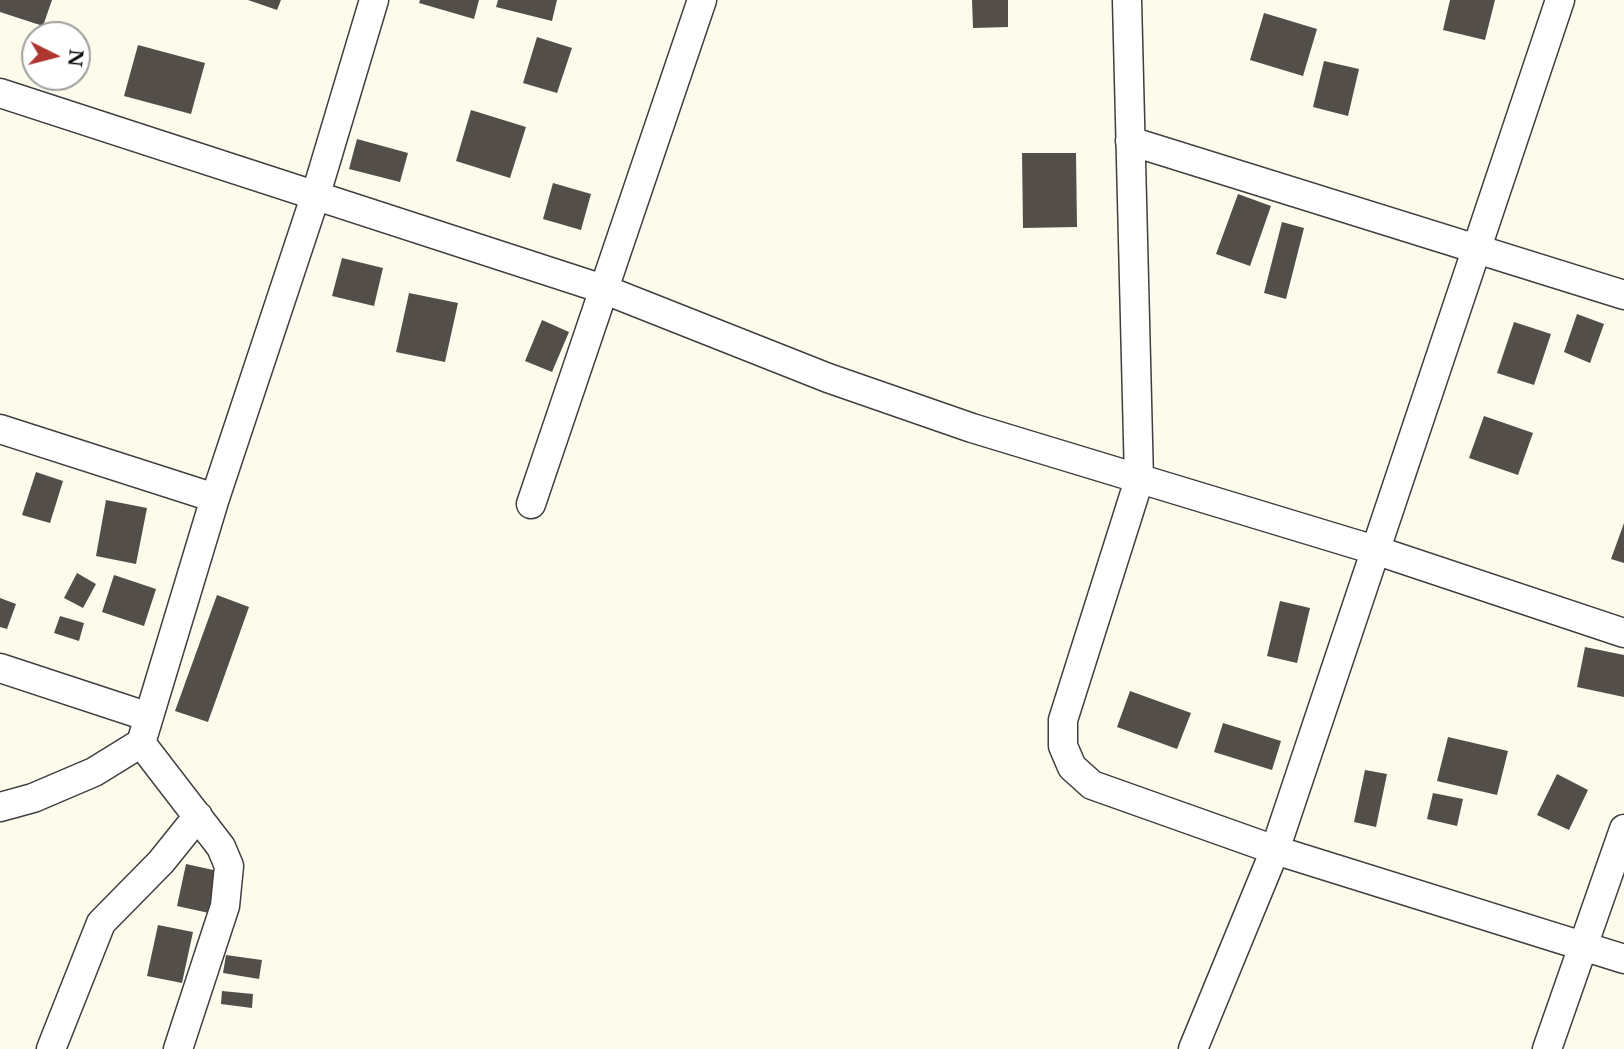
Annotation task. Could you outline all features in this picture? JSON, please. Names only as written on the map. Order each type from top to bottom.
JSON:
[{"type":"street","points":[[0,807],[33,798],[94,772],[145,730],[215,498],[316,194],[374,0]]},
{"type":"street","points":[[531,504],[702,0]]},
{"type":"street","points":[[1127,0],[1139,480],[1063,720],[1063,746],[1072,767],[1091,785],[1275,850],[1624,959]]},
{"type":"street","points":[[1193,1049],[1275,850],[1378,551],[1560,0]]},
{"type":"street","points":[[0,93],[603,289],[828,378],[1139,480],[1378,551],[1624,633]]},
{"type":"street","points":[[1130,141],[1624,295]]},
{"type":"street","points":[[0,429],[215,498]]},
{"type":"street","points":[[0,668],[145,730],[198,816],[221,847],[229,866],[225,906],[178,1049]]},
{"type":"street","points":[[51,1049],[101,923],[161,862],[198,816]]},
{"type":"street","points":[[1548,1049],[1624,829]]},
{"type":"building","points":[[0,0],[52,0],[45,21],[28,21],[0,12]]},
{"type":"building","points":[[248,0],[281,0],[277,10]]},
{"type":"building","points":[[420,0],[479,0],[474,19],[419,3]]},
{"type":"building","points":[[498,0],[557,0],[552,21],[496,7]]},
{"type":"building","points":[[972,0],[1008,0],[1008,27],[973,28]]},
{"type":"building","points":[[1450,0],[1495,0],[1485,40],[1443,30]]},
{"type":"building","points":[[1264,13],[1317,29],[1303,76],[1250,60]]},
{"type":"building","points":[[537,37],[572,48],[557,93],[523,83]]},
{"type":"building","points":[[138,45],[205,63],[191,114],[124,96]]},
{"type":"building","points":[[1324,61],[1359,69],[1348,116],[1313,107]]},
{"type":"building","points":[[471,110],[526,127],[510,178],[456,161]]},
{"type":"building","points":[[357,139],[408,153],[400,182],[349,169]]},
{"type":"building","points":[[1022,153],[1076,153],[1077,227],[1023,228]]},
{"type":"building","points":[[553,183],[591,194],[581,230],[543,219]]},
{"type":"building","points":[[1238,194],[1271,206],[1250,266],[1216,254]]},
{"type":"building","points":[[1282,222],[1304,228],[1286,299],[1264,293]]},
{"type":"building","points":[[342,258],[383,268],[374,306],[332,296]]},
{"type":"building","points":[[409,293],[458,303],[445,362],[396,352]]},
{"type":"building","points":[[1577,314],[1604,324],[1590,363],[1564,352]]},
{"type":"building","points":[[542,320],[569,332],[552,372],[525,361]]},
{"type":"building","points":[[1514,322],[1551,334],[1534,385],[1497,373]]},
{"type":"building","points":[[1484,416],[1533,433],[1518,475],[1469,458]]},
{"type":"building","points":[[36,472],[63,481],[50,523],[22,515]]},
{"type":"building","points":[[106,500],[147,508],[136,564],[96,556]]},
{"type":"building","points":[[1624,523],[1624,563],[1611,559]]},
{"type":"building","points":[[77,573],[96,584],[83,608],[64,598]]},
{"type":"building","points":[[114,575],[156,589],[144,626],[102,612]]},
{"type":"building","points":[[217,595],[249,607],[208,722],[175,711]]},
{"type":"building","points":[[0,598],[16,604],[7,629],[0,627]]},
{"type":"building","points":[[1280,601],[1310,608],[1297,663],[1267,656]]},
{"type":"building","points":[[60,616],[84,623],[79,641],[54,633]]},
{"type":"building","points":[[1585,647],[1624,655],[1624,697],[1577,687]]},
{"type":"building","points":[[1130,691],[1191,713],[1177,749],[1117,727]]},
{"type":"building","points":[[1223,723],[1281,741],[1272,770],[1214,752]]},
{"type":"building","points":[[1448,737],[1508,751],[1497,795],[1437,781]]},
{"type":"building","points":[[1365,770],[1387,774],[1376,827],[1354,822]]},
{"type":"building","points":[[1557,774],[1588,790],[1569,830],[1537,815]]},
{"type":"building","points":[[1433,793],[1463,799],[1457,826],[1427,819]]},
{"type":"building","points":[[186,864],[218,871],[209,913],[177,906]]},
{"type":"building","points":[[158,925],[193,932],[182,983],[147,976]]},
{"type":"building","points":[[226,955],[262,960],[259,979],[223,973]]},
{"type":"building","points":[[222,991],[253,994],[252,1008],[221,1004]]}]
